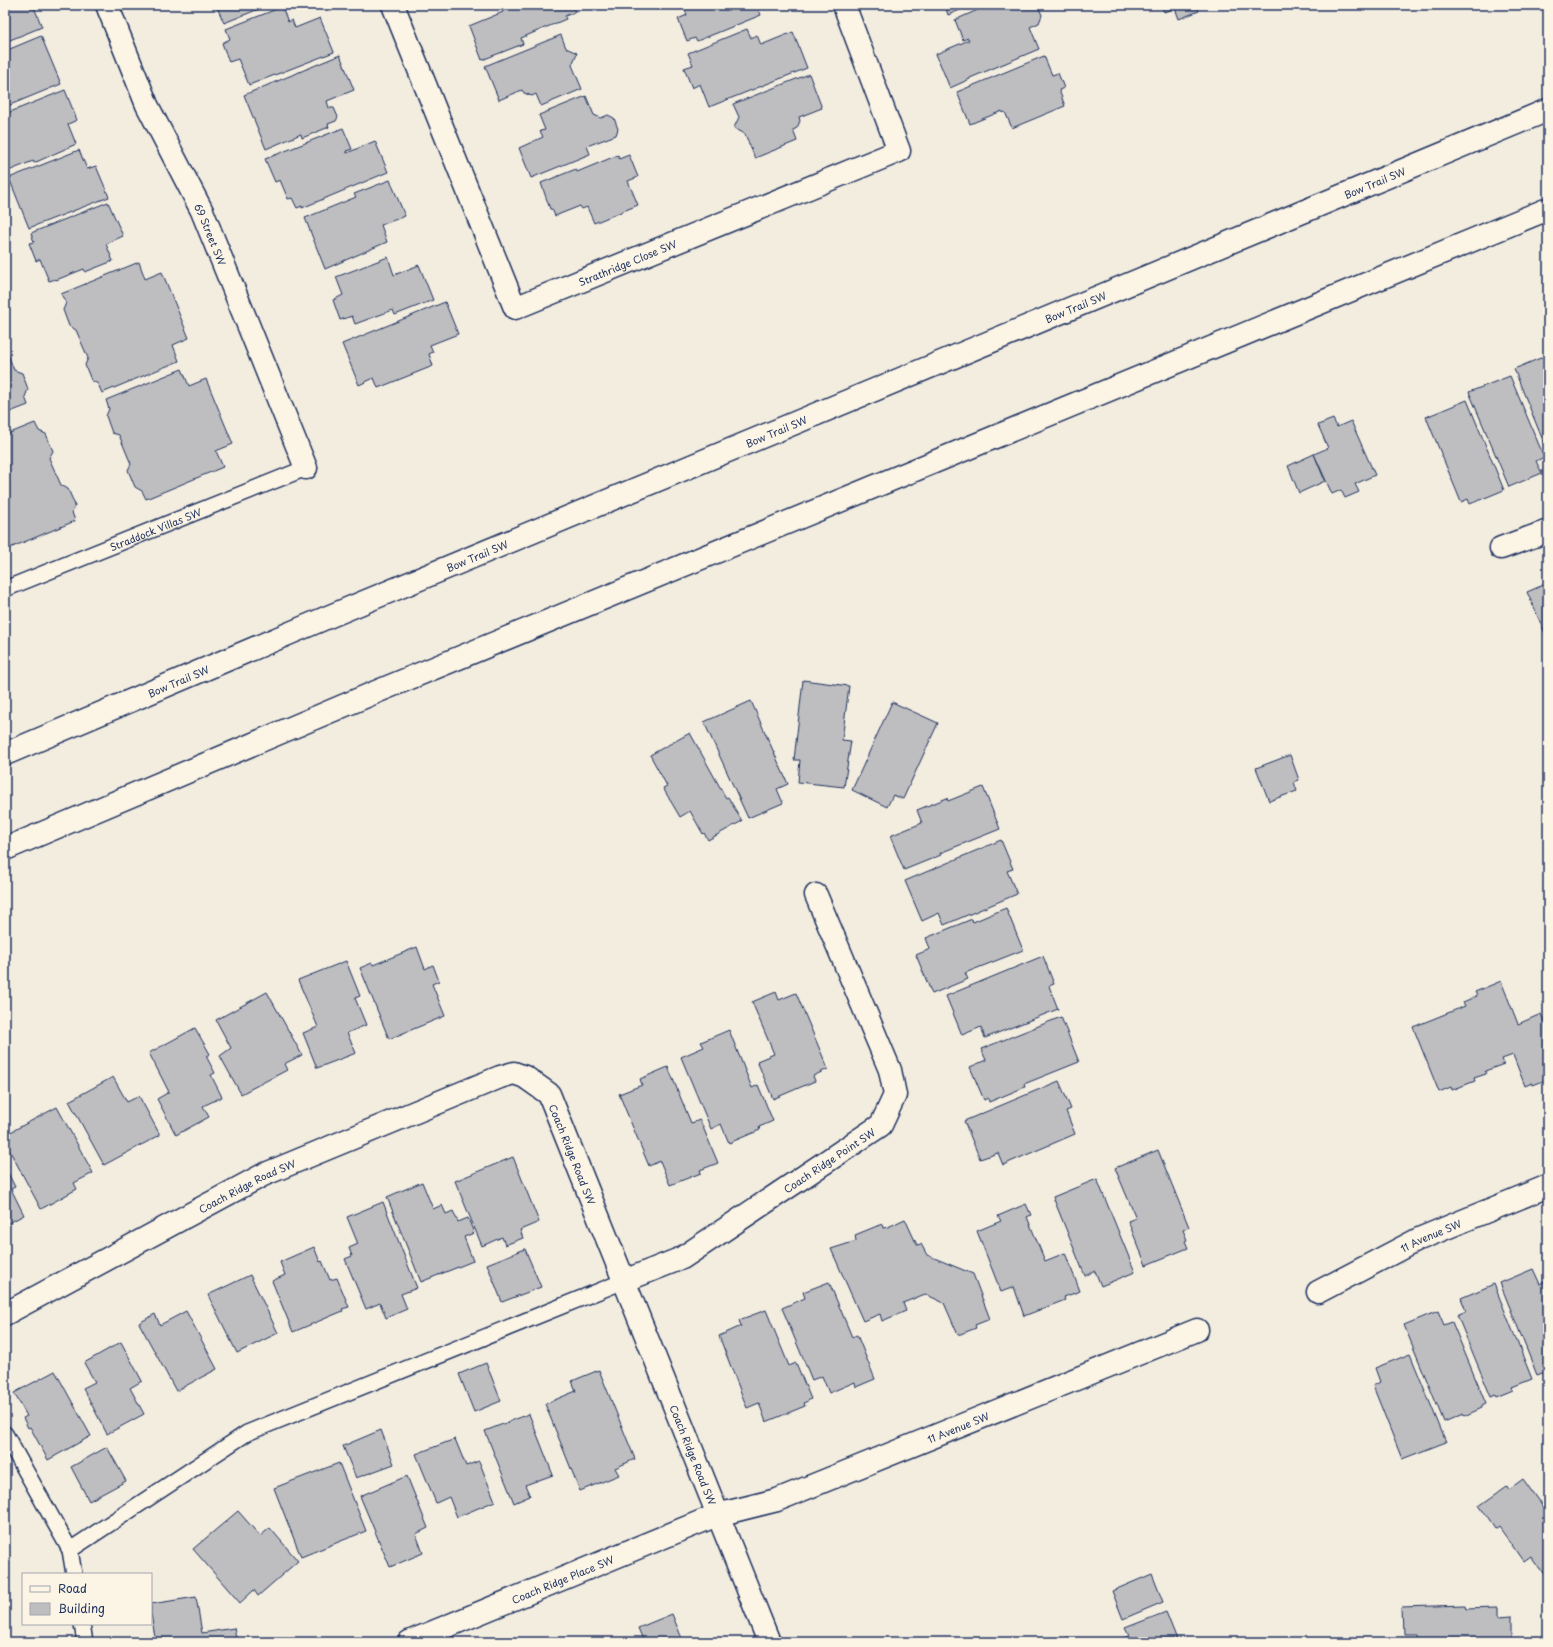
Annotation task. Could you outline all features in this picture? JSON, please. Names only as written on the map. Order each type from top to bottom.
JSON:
[{"type":"street","name":"69 Street SW","points":[[107,5],[148,105],[202,211],[306,468]]},
{"type":"street","name":"Strathridge Close SW","points":[[393,5],[515,308],[899,150],[844,5]]},
{"type":"street","name":"Bow Trail SW","points":[[5,754],[328,617],[1548,110]]},
{"type":"street","points":[[5,849],[376,692],[1548,209]]},
{"type":"street","points":[[1501,548],[1548,531]]},
{"type":"street","name":"Coach Ridge Point SW","points":[[624,1280],[682,1258],[881,1125],[896,1095],[890,1070],[816,895]]},
{"type":"street","name":"Coach Ridge Road SW","points":[[5,1314],[263,1175],[493,1080],[514,1074],[526,1076],[549,1094],[769,1642]]},
{"type":"street","name":"11 Avenue SW","points":[[1318,1292],[1419,1239],[1548,1186]]},
{"type":"street","name":"11 Avenue SW","points":[[717,1515],[777,1500],[1197,1330]]},
{"type":"street","name":"Coach Ridge Place SW","points":[[409,1642],[717,1515]]},
{"type":"lane","name":"Straddock Villas SW","points":[[5,589],[306,468]]},
{"type":"lane","points":[[70,1550],[247,1433],[624,1280]]},
{"type":"lane","points":[[5,1434],[70,1550],[74,1573]]},
{"type":"lane","points":[[82,1625],[85,1642]]},
{"type":"building","points":[[5,5],[30,5],[31,8],[34,7],[42,27],[5,42]]},
{"type":"building","points":[[216,5],[269,5],[224,23]]},
{"type":"building","points":[[500,5],[572,5],[575,12],[565,16],[566,19],[521,38],[523,44],[482,60],[469,26],[503,12]]},
{"type":"building","points":[[683,5],[757,5],[761,15],[697,41],[695,38],[687,41],[678,19],[687,15]]},
{"type":"building","points":[[945,5],[972,5],[948,15]]},
{"type":"building","points":[[989,5],[1038,6],[1042,15],[1039,23],[1030,27],[1039,49],[950,88],[936,54],[969,40],[968,38],[963,40],[955,20]]},
{"type":"building","points":[[1161,5],[1197,5],[1199,11],[1179,19],[1175,8],[1164,12]]},
{"type":"building","points":[[282,7],[288,22],[292,20],[295,28],[320,18],[334,52],[249,85],[238,59],[229,62],[222,43],[230,39],[226,29]]},
{"type":"building","points":[[747,29],[751,38],[757,35],[761,45],[793,32],[807,68],[709,107],[700,84],[692,88],[684,68],[693,65],[688,53]]},
{"type":"building","points":[[561,35],[566,48],[577,53],[572,65],[582,89],[541,106],[536,94],[532,96],[524,93],[522,90],[499,100],[485,66]]},
{"type":"building","points":[[41,36],[61,84],[5,107],[5,51]]},
{"type":"building","points":[[340,55],[354,90],[327,101],[329,108],[334,108],[338,117],[336,121],[328,124],[329,127],[302,138],[301,134],[266,149],[244,95]]},
{"type":"building","points":[[1044,56],[1052,75],[1058,73],[1064,88],[1059,90],[1065,106],[1012,128],[1005,112],[1003,113],[1002,111],[970,124],[957,92]]},
{"type":"building","points":[[809,74],[822,108],[799,117],[800,121],[797,128],[793,130],[797,141],[755,158],[745,134],[734,128],[739,117],[733,104]]},
{"type":"building","points":[[65,90],[77,120],[68,124],[76,144],[34,163],[33,161],[6,172],[5,114]]},
{"type":"building","points":[[586,96],[594,115],[601,118],[608,115],[614,118],[618,129],[616,135],[587,146],[590,154],[531,178],[519,148],[543,137],[540,131],[545,130],[539,115]]},
{"type":"building","points":[[343,128],[352,149],[346,151],[347,153],[375,141],[388,172],[302,208],[302,206],[297,208],[292,198],[288,199],[280,180],[275,182],[265,159]]},
{"type":"building","points":[[79,150],[87,169],[96,166],[109,197],[29,228],[9,178]]},
{"type":"building","points":[[618,155],[619,159],[629,155],[638,177],[628,181],[638,205],[594,223],[587,207],[582,209],[580,206],[555,216],[552,209],[550,209],[541,183],[576,169],[577,172]]},
{"type":"building","points":[[390,180],[405,216],[381,225],[387,242],[325,269],[305,218],[356,197],[354,194]]},
{"type":"building","points":[[108,202],[123,236],[106,244],[113,261],[85,272],[84,269],[56,280],[49,281],[40,259],[36,261],[29,243],[34,242],[31,233]]},
{"type":"building","points":[[388,257],[394,275],[419,265],[433,300],[395,315],[393,310],[355,324],[352,316],[340,320],[333,300],[343,295],[336,277]]},
{"type":"building","points":[[139,262],[145,279],[162,272],[189,338],[173,345],[179,361],[102,393],[98,384],[91,380],[85,365],[88,358],[76,330],[69,326],[63,310],[66,303],[61,294]]},
{"type":"building","points":[[445,302],[458,334],[430,345],[433,352],[429,354],[433,366],[378,388],[374,378],[359,385],[342,344]]},
{"type":"building","points":[[5,347],[14,370],[22,373],[28,389],[25,397],[28,405],[5,414]]},
{"type":"building","points":[[1548,355],[1548,447],[1546,448],[1514,369]]},
{"type":"building","points":[[182,369],[189,386],[206,379],[233,444],[216,451],[223,467],[146,499],[142,491],[135,487],[128,470],[131,464],[119,435],[112,433],[106,416],[109,409],[106,400]]},
{"type":"building","points":[[1510,376],[1544,457],[1536,461],[1542,473],[1509,487],[1469,392]]},
{"type":"building","points":[[1467,400],[1504,490],[1470,504],[1468,499],[1461,502],[1426,417]]},
{"type":"building","points":[[1333,419],[1337,427],[1351,421],[1375,475],[1355,484],[1359,492],[1345,498],[1341,490],[1332,494],[1314,454],[1328,448],[1318,425]]},
{"type":"building","points":[[35,423],[39,431],[46,434],[53,451],[49,458],[61,485],[68,489],[75,505],[72,512],[75,521],[5,550],[5,435]]},
{"type":"building","points":[[1314,454],[1325,481],[1299,493],[1288,466]]},
{"type":"building","points":[[1548,583],[1548,632],[1545,633],[1527,592]]},
{"type":"building","points":[[803,680],[849,686],[842,740],[851,741],[844,787],[798,782],[800,760],[794,760]]},
{"type":"building","points":[[751,701],[788,784],[777,789],[783,803],[748,818],[704,722]]},
{"type":"building","points":[[892,702],[938,723],[903,799],[893,795],[887,807],[852,790]]},
{"type":"building","points":[[690,733],[726,798],[728,797],[742,821],[708,840],[690,811],[680,817],[663,788],[667,786],[650,755]]},
{"type":"building","points":[[1290,755],[1299,780],[1294,782],[1297,791],[1269,801],[1256,768]]},
{"type":"building","points":[[983,787],[1000,829],[940,853],[941,855],[904,870],[890,836],[922,823],[917,810],[947,798],[948,801]]},
{"type":"building","points":[[1001,840],[1013,869],[1007,871],[1017,894],[944,925],[939,913],[922,921],[905,881]]},
{"type":"building","points":[[1006,908],[1023,950],[965,973],[968,979],[932,994],[916,955],[930,949],[926,938],[972,919],[973,922]]},
{"type":"building","points":[[417,947],[425,969],[433,965],[439,981],[432,984],[445,1016],[389,1039],[360,968],[372,963],[373,965]]},
{"type":"building","points":[[1043,956],[1054,984],[1049,986],[1058,1009],[985,1038],[981,1027],[962,1035],[946,996]]},
{"type":"building","points":[[346,961],[360,996],[355,998],[366,1025],[347,1033],[356,1053],[317,1068],[303,1033],[318,1027],[298,980]]},
{"type":"building","points":[[1501,981],[1518,1024],[1541,1014],[1548,1031],[1548,1079],[1533,1085],[1532,1083],[1525,1086],[1513,1055],[1502,1059],[1504,1064],[1485,1071],[1486,1074],[1474,1078],[1475,1081],[1452,1090],[1451,1087],[1439,1092],[1413,1027],[1465,1006],[1463,1002],[1477,996],[1475,992]]},
{"type":"building","points":[[267,992],[302,1055],[284,1064],[287,1070],[241,1094],[220,1056],[231,1048],[216,1020]]},
{"type":"building","points":[[776,992],[779,1000],[796,993],[828,1069],[813,1076],[815,1081],[773,1099],[757,1061],[774,1054],[752,1002]]},
{"type":"building","points":[[1061,1017],[1079,1062],[1024,1084],[1025,1087],[989,1102],[988,1098],[984,1100],[970,1067],[986,1060],[981,1049]]},
{"type":"building","points":[[195,1028],[210,1054],[206,1056],[215,1073],[211,1075],[222,1097],[203,1106],[209,1117],[176,1135],[157,1099],[169,1092],[149,1053]]},
{"type":"building","points":[[729,1030],[752,1088],[758,1085],[773,1121],[759,1127],[760,1130],[729,1143],[721,1124],[711,1129],[681,1057],[704,1047],[701,1042]]},
{"type":"building","points":[[668,1067],[691,1123],[700,1120],[718,1163],[700,1170],[701,1173],[670,1185],[660,1161],[649,1166],[619,1094],[642,1085],[640,1079]]},
{"type":"building","points":[[113,1077],[127,1102],[139,1096],[160,1135],[104,1165],[69,1101]]},
{"type":"building","points":[[1059,1081],[1071,1109],[1066,1111],[1075,1134],[1003,1165],[998,1153],[980,1159],[964,1121]]},
{"type":"building","points":[[57,1107],[93,1173],[74,1183],[77,1189],[41,1209],[5,1142],[5,1135]]},
{"type":"building","points":[[1158,1150],[1189,1227],[1183,1230],[1188,1248],[1146,1265],[1128,1221],[1136,1218],[1115,1168]]},
{"type":"building","points":[[513,1157],[539,1222],[520,1230],[523,1238],[505,1245],[502,1237],[482,1246],[455,1181]]},
{"type":"building","points":[[5,1160],[9,1167],[6,1169],[15,1187],[11,1189],[24,1215],[5,1225]]},
{"type":"building","points":[[1097,1179],[1135,1272],[1101,1286],[1095,1271],[1085,1276],[1053,1197]]},
{"type":"building","points":[[422,1182],[433,1209],[442,1205],[446,1214],[453,1211],[458,1222],[468,1218],[474,1233],[464,1237],[473,1261],[421,1282],[387,1197]]},
{"type":"building","points":[[383,1202],[417,1288],[401,1294],[407,1309],[386,1318],[380,1303],[366,1309],[345,1259],[352,1256],[349,1248],[358,1244],[347,1217]]},
{"type":"building","points":[[1026,1204],[1031,1215],[1027,1217],[1045,1261],[1065,1253],[1080,1291],[1064,1297],[1065,1300],[1024,1316],[1014,1287],[1001,1292],[977,1231],[1001,1221],[998,1216]]},
{"type":"building","points":[[905,1219],[917,1245],[921,1244],[927,1255],[973,1274],[990,1319],[975,1325],[976,1328],[958,1335],[944,1303],[925,1294],[903,1303],[906,1311],[882,1321],[880,1314],[863,1321],[831,1249],[856,1241],[855,1235],[882,1224],[883,1228],[888,1227]]},
{"type":"building","points":[[314,1247],[330,1280],[337,1278],[349,1307],[342,1309],[343,1311],[293,1332],[272,1281],[285,1275],[280,1262]]},
{"type":"building","points":[[525,1249],[541,1287],[502,1302],[487,1264]]},
{"type":"building","points":[[1533,1269],[1540,1284],[1548,1280],[1548,1371],[1537,1375],[1500,1283]]},
{"type":"building","points":[[250,1275],[278,1333],[237,1353],[208,1295]]},
{"type":"building","points":[[829,1282],[852,1337],[857,1335],[875,1379],[856,1387],[855,1382],[829,1393],[822,1376],[812,1380],[782,1308],[805,1298],[803,1292]]},
{"type":"building","points":[[1494,1284],[1532,1379],[1512,1387],[1513,1390],[1496,1397],[1495,1395],[1491,1397],[1457,1315],[1466,1311],[1461,1298]]},
{"type":"building","points":[[766,1310],[789,1366],[796,1363],[811,1399],[804,1403],[805,1406],[766,1422],[759,1403],[747,1408],[719,1336],[741,1326],[739,1320]]},
{"type":"building","points":[[186,1311],[217,1369],[176,1391],[139,1323],[155,1314],[160,1325]]},
{"type":"building","points":[[1438,1311],[1444,1325],[1452,1322],[1486,1404],[1482,1406],[1482,1408],[1464,1416],[1463,1414],[1444,1422],[1404,1325]]},
{"type":"building","points":[[121,1342],[142,1381],[130,1388],[144,1414],[107,1434],[83,1388],[95,1382],[84,1363]]},
{"type":"building","points":[[1410,1354],[1446,1442],[1402,1459],[1373,1386],[1380,1382],[1375,1368]]},
{"type":"building","points":[[486,1363],[501,1401],[474,1412],[459,1374]]},
{"type":"building","points":[[599,1370],[635,1459],[615,1468],[619,1475],[580,1491],[545,1404],[576,1391],[572,1381]]},
{"type":"building","points":[[55,1371],[91,1436],[48,1460],[30,1427],[28,1428],[23,1418],[27,1416],[14,1393]]},
{"type":"building","points":[[529,1414],[553,1475],[525,1485],[530,1496],[514,1503],[485,1431]]},
{"type":"building","points":[[381,1430],[394,1464],[356,1478],[343,1446]]},
{"type":"building","points":[[455,1439],[466,1466],[479,1461],[495,1501],[457,1517],[449,1497],[436,1503],[416,1454]]},
{"type":"building","points":[[107,1447],[126,1481],[89,1501],[71,1467]]},
{"type":"building","points":[[339,1463],[366,1531],[301,1557],[274,1488]]},
{"type":"building","points":[[407,1476],[428,1528],[416,1534],[423,1553],[390,1567],[360,1496]]},
{"type":"building","points":[[1523,1479],[1548,1514],[1548,1573],[1545,1576],[1531,1556],[1524,1561],[1499,1526],[1495,1529],[1479,1505],[1506,1486],[1508,1490]]},
{"type":"building","points":[[238,1511],[260,1536],[270,1528],[298,1561],[258,1596],[254,1590],[240,1603],[193,1549]]},
{"type":"building","points":[[1152,1574],[1163,1602],[1123,1619],[1112,1591]]},
{"type":"building","points":[[196,1597],[202,1633],[234,1628],[237,1642],[156,1642],[152,1620],[152,1604]]},
{"type":"building","points":[[1465,1605],[1466,1608],[1497,1607],[1497,1617],[1511,1616],[1511,1642],[1417,1642],[1416,1635],[1404,1635],[1403,1607]]},
{"type":"building","points":[[1166,1612],[1178,1642],[1114,1642],[1129,1636],[1125,1628]]},
{"type":"building","points":[[672,1614],[683,1641],[692,1638],[693,1642],[644,1642],[638,1628]]},
{"type":"building","points":[[1068,1637],[1070,1642],[1056,1642]]}]
